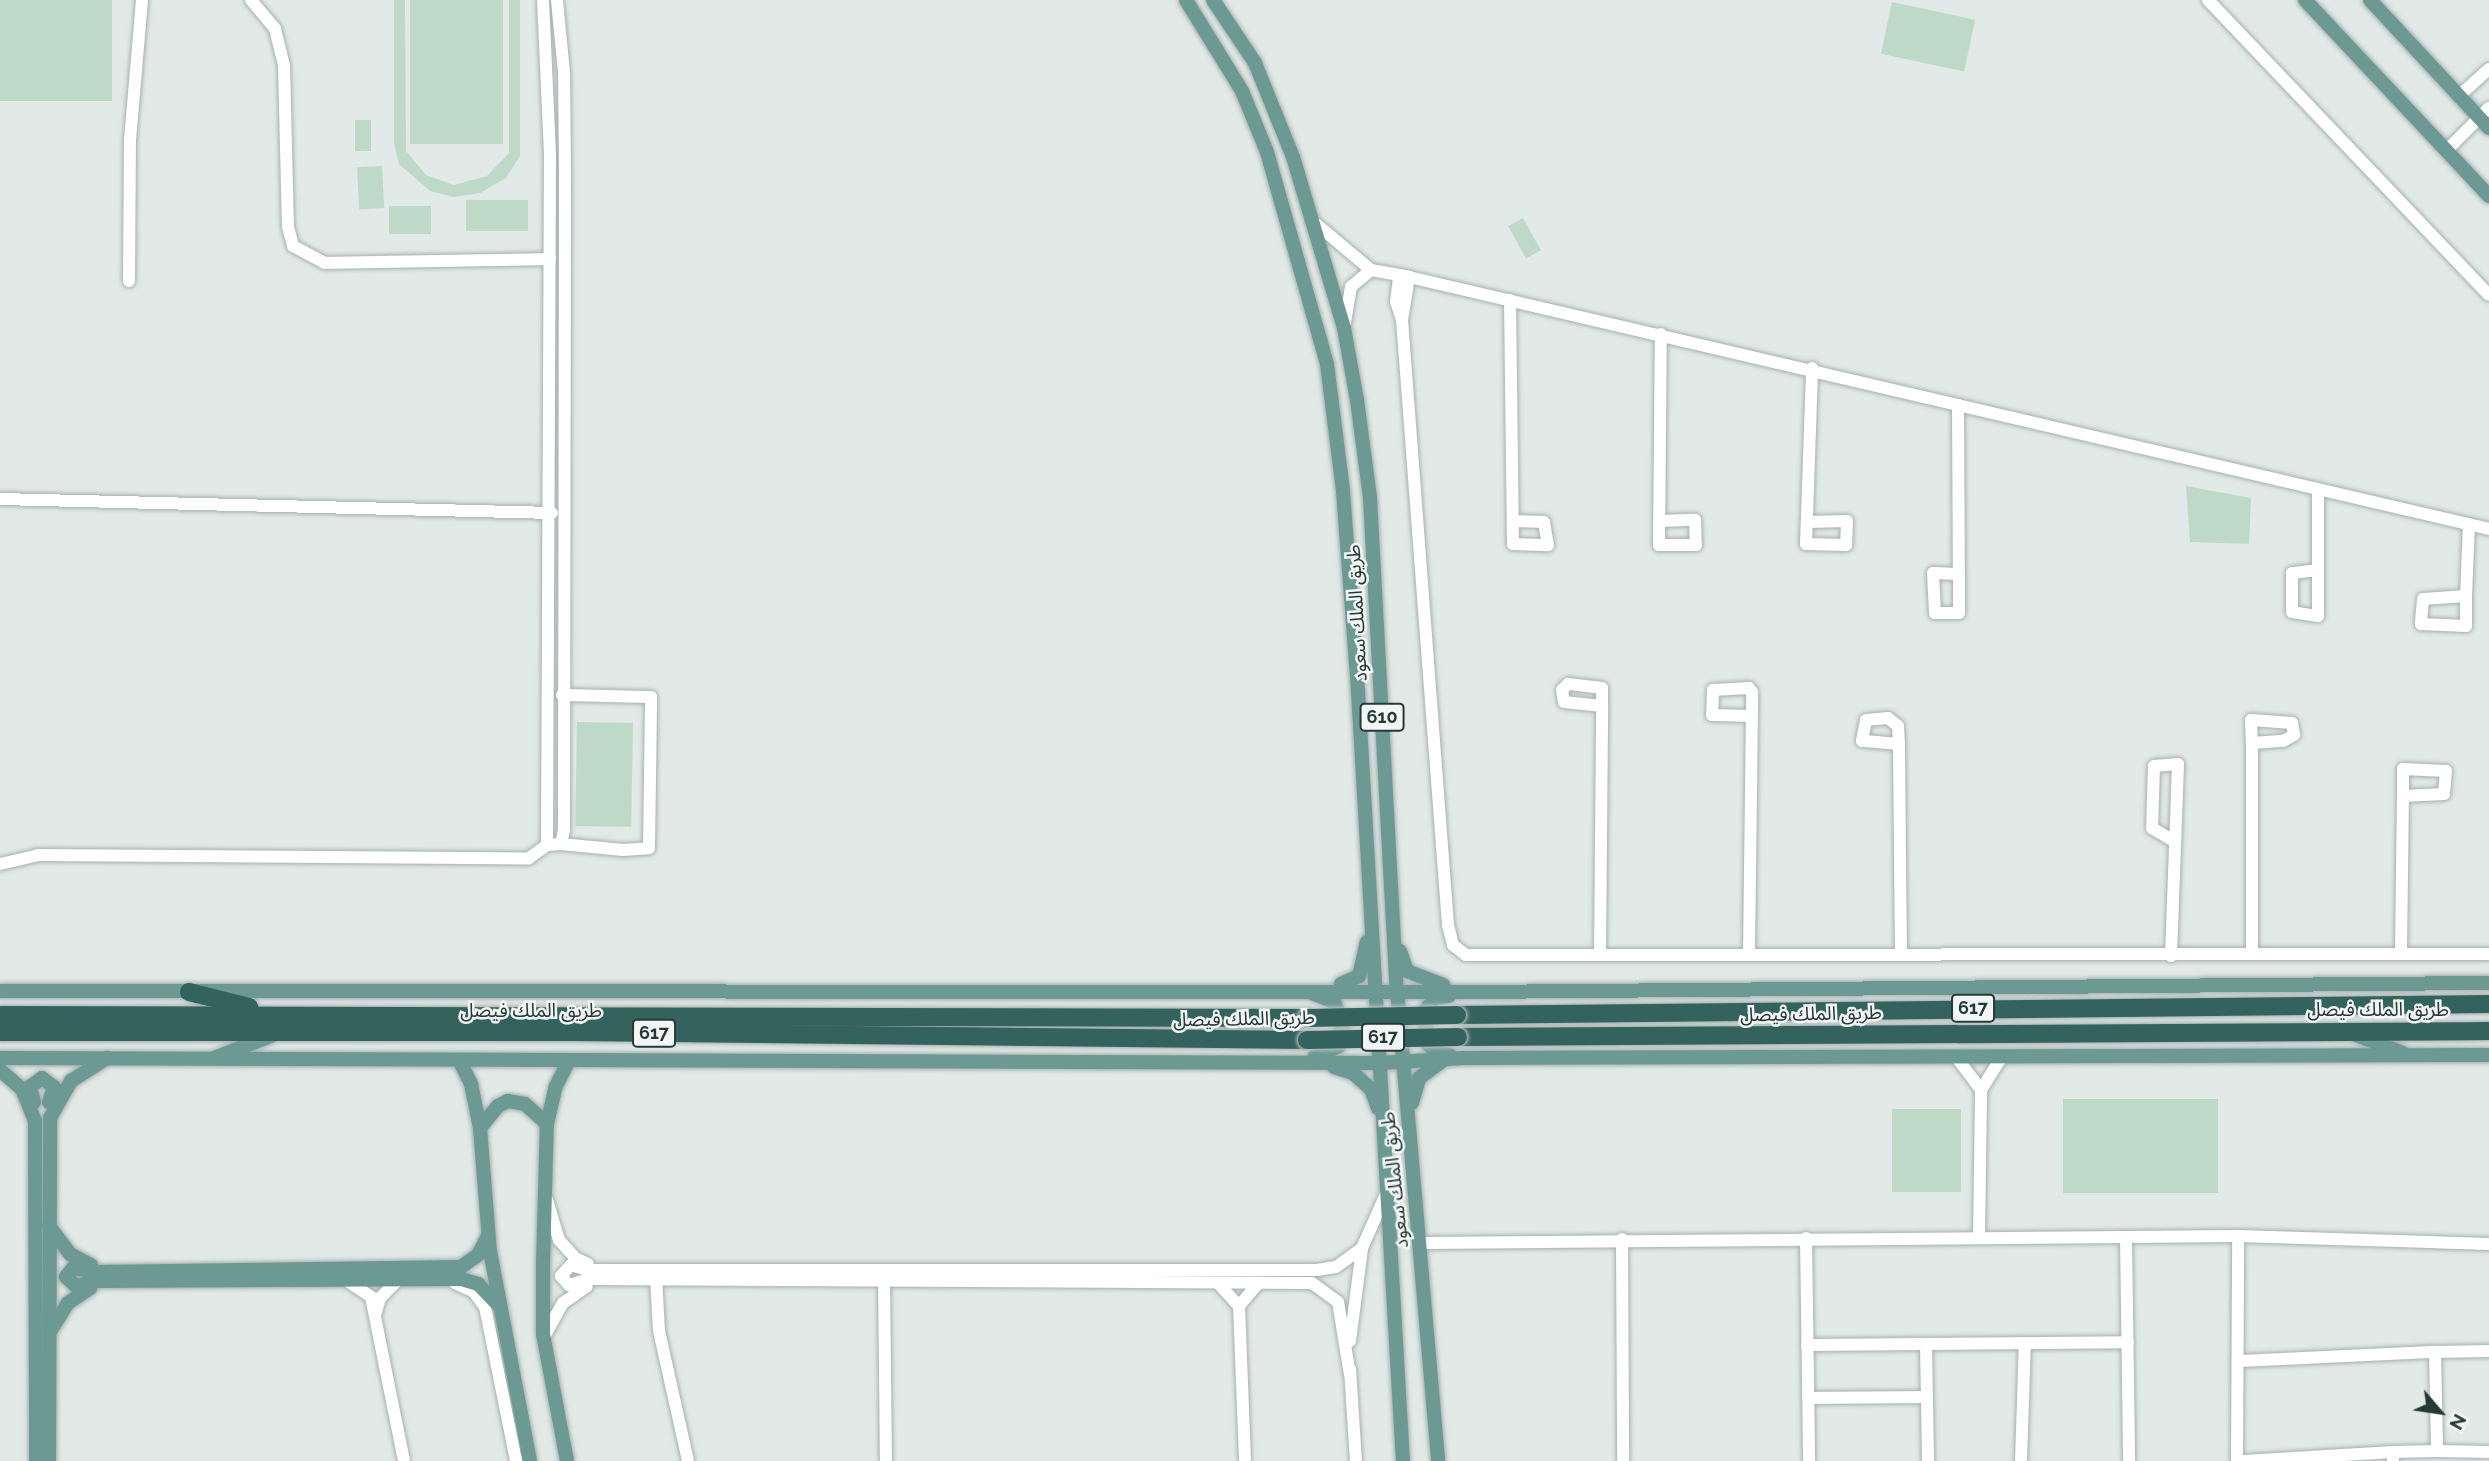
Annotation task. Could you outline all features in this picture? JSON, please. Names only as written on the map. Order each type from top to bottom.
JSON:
[{"type":"highway","points":[[189,992],[269,1014]]},
{"type":"highway","name":"طريق الملك فيصل","points":[[0,1015],[1307,1018],[2489,1004]]},
{"type":"highway","name":"طريق الملك فيصل","points":[[0,1032],[1307,1040],[2489,1031]]},
{"type":"main road","name":"طريق الملك سعود","points":[[1186,0],[1242,91],[1267,152],[1327,364],[1343,491],[1377,989],[1385,1196],[1403,1461]]},
{"type":"main road","name":"طريق الملك سعود","points":[[1213,0],[1239,35],[1270,95],[1315,223],[1344,328],[1370,498],[1397,990],[1422,1243],[1438,1461]]},
{"type":"main road","points":[[2305,0],[2489,196]]},
{"type":"main road","points":[[2370,0],[2460,95],[2486,118]]},
{"type":"main road","points":[[1301,989],[1354,982],[1364,963],[1370,909]]},
{"type":"main road","points":[[1393,912],[1407,971],[1425,981],[1471,992]]},
{"type":"main road","points":[[0,991],[1377,989],[1471,992],[2165,989],[2489,983]]},
{"type":"main road","points":[[2379,1004],[2441,984]]},
{"type":"main road","points":[[1298,1060],[1332,1052],[1339,1046],[1342,1031],[1335,1003],[1301,989]]},
{"type":"main road","points":[[2165,989],[2223,990],[2335,1004]]},
{"type":"main road","points":[[1464,1058],[1437,1053],[1427,1043],[1425,1011],[1435,998],[1471,992]]},
{"type":"main road","points":[[2347,1031],[2411,1056]]},
{"type":"main road","points":[[206,1061],[282,1032]]},
{"type":"main road","points":[[0,1058],[206,1061],[1298,1060],[1403,1063],[1464,1058],[2489,1055]]},
{"type":"main road","points":[[36,1461],[42,1131],[64,1088],[108,1058]]},
{"type":"main road","points":[[459,1060],[471,1084],[480,1128],[488,1236],[530,1461]]},
{"type":"main road","points":[[1298,1060],[1353,1073],[1371,1089],[1383,1120]]},
{"type":"main road","points":[[1408,1121],[1419,1078],[1442,1060]]},
{"type":"main road","points":[[567,1461],[544,1338],[547,1124],[555,1088],[569,1061]]},
{"type":"main road","points":[[0,1070],[22,1089],[42,1131],[49,1226],[49,1461]]},
{"type":"main road","points":[[480,1128],[508,1101],[525,1104],[547,1124]]},
{"type":"main road","points":[[49,1226],[78,1260],[116,1276],[349,1282],[471,1280],[499,1306]]},
{"type":"main road","points":[[49,1335],[76,1295],[116,1276],[448,1269],[470,1262],[488,1236]]},
{"type":"main road","points":[[1399,1391],[1412,1461]]},
{"type":"street","points":[[129,281],[130,140],[142,0]]},
{"type":"street","points":[[251,0],[275,29],[284,65],[288,228],[293,246],[325,263],[550,259]]},
{"type":"street","points":[[543,0],[550,259],[546,512],[547,845]]},
{"type":"street","points":[[557,0],[564,72],[565,177],[561,844]]},
{"type":"street","points":[[2208,0],[2489,295]]},
{"type":"street","points":[[2460,95],[2489,69]]},
{"type":"street","points":[[2446,151],[2486,118]]},
{"type":"street","points":[[1315,223],[1371,270],[1812,368],[2318,491],[2489,529]]},
{"type":"street","points":[[1344,328],[1351,286],[1371,270]]},
{"type":"street","points":[[1404,276],[1402,320],[1435,769],[1453,945],[1466,955],[1901,952],[2171,956],[2489,954]]},
{"type":"street","points":[[1510,300],[1513,521]]},
{"type":"street","points":[[1659,521],[1661,334]]},
{"type":"street","points":[[1807,522],[1812,368]]},
{"type":"street","points":[[1958,405],[1959,574]]},
{"type":"street","points":[[2318,491],[2318,570]]},
{"type":"street","points":[[0,499],[563,514]]},
{"type":"street","points":[[2466,596],[2469,524]]},
{"type":"street","points":[[0,864],[38,855],[529,858],[547,845],[623,850],[649,848],[651,697],[562,695]]},
{"type":"street","points":[[1600,954],[1602,706]]},
{"type":"street","points":[[1749,954],[1752,716]]},
{"type":"street","points":[[2252,743],[2252,954]]},
{"type":"street","points":[[1899,744],[1901,952]]},
{"type":"street","points":[[2171,956],[2178,764],[2154,766],[2152,828],[2175,842]]},
{"type":"street","points":[[2401,954],[2403,796]]},
{"type":"street","points":[[1957,1058],[1981,1090]]},
{"type":"street","points":[[1979,1238],[1981,1090],[2001,1058]]},
{"type":"street","points":[[545,1193],[559,1240],[575,1258],[600,1275],[1317,1270],[1336,1267],[1362,1248]]},
{"type":"street","points":[[1350,1375],[1362,1248],[1385,1196]]},
{"type":"street","points":[[1422,1243],[1622,1239],[2238,1236],[2489,1244]]},
{"type":"street","points":[[2237,1461],[2241,1361],[2238,1236]]},
{"type":"street","points":[[1805,1238],[1809,1461]]},
{"type":"street","points":[[2126,1238],[2129,1461]]},
{"type":"street","points":[[1622,1239],[1623,1461]]},
{"type":"street","points":[[544,1338],[563,1303],[600,1275]]},
{"type":"street","points":[[656,1275],[659,1331],[688,1461]]},
{"type":"street","points":[[884,1275],[1312,1283],[1333,1296],[1342,1317],[1350,1375],[1356,1461]]},
{"type":"street","points":[[884,1275],[886,1461]]},
{"type":"street","points":[[349,1282],[371,1297],[404,1461]]},
{"type":"street","points":[[376,1315],[380,1298],[396,1282]]},
{"type":"street","points":[[448,1282],[465,1286],[485,1307],[516,1461]]},
{"type":"street","points":[[1218,1283],[1239,1306],[1245,1461]]},
{"type":"street","points":[[1239,1306],[1258,1283]]},
{"type":"street","points":[[1807,1345],[2128,1342]]},
{"type":"street","points":[[2021,1461],[2025,1343]]},
{"type":"street","points":[[1926,1344],[1928,1461]]},
{"type":"street","points":[[2241,1361],[2489,1351]]},
{"type":"street","points":[[2435,1352],[2437,1451]]},
{"type":"street","points":[[1808,1398],[1927,1396]]},
{"type":"street","points":[[2244,1461],[2393,1456],[2437,1451],[2489,1452]]},
{"type":"green space","points":[[0,0],[112,0],[112,101],[0,101]]},
{"type":"green space","points":[[394,0],[405,0],[406,151],[426,175],[454,185],[487,176],[509,153],[509,0],[520,0],[520,156],[506,178],[480,193],[453,197],[430,191],[399,164],[394,143]]},
{"type":"green space","points":[[410,0],[503,0],[503,144],[410,144]]},
{"type":"green space","points":[[1892,2],[1975,20],[1964,72],[1881,54]]},
{"type":"green space","points":[[355,120],[371,120],[371,151],[355,151]]},
{"type":"green space","points":[[382,166],[384,208],[359,209],[357,167]]},
{"type":"green space","points":[[466,200],[528,200],[528,231],[466,231]]},
{"type":"green space","points":[[389,206],[431,206],[431,234],[389,234]]},
{"type":"green space","points":[[1523,218],[1541,250],[1526,259],[1508,226]]},
{"type":"green space","points":[[2186,486],[2251,498],[2249,544],[2190,542]]},
{"type":"green space","points":[[577,722],[633,723],[631,827],[575,826]]},
{"type":"green space","points":[[2063,1099],[2218,1099],[2218,1193],[2063,1193]]},
{"type":"green space","points":[[1892,1109],[1961,1109],[1961,1192],[1892,1192]]}]
